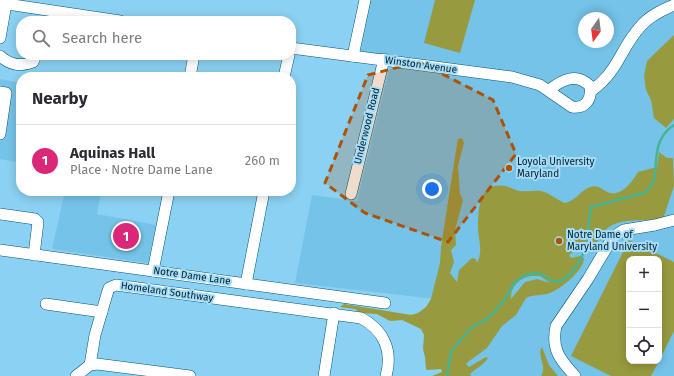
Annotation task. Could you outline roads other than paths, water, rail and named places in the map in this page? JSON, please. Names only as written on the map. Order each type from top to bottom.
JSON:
[{"type":"street","points":[[353,56],[365,0]]},
{"type":"street","points":[[0,38],[3,4],[46,16]]},
{"type":"street","points":[[549,90],[566,79],[573,78],[586,82],[590,86],[591,91],[614,69],[640,26],[656,14],[674,5]]},
{"type":"street","name":"Winston Avenue","points":[[296,49],[512,77],[529,81],[549,90],[568,105],[578,108],[587,103],[591,91]]},
{"type":"street","points":[[0,56],[5,61],[16,65],[25,65],[33,62],[34,60]]},
{"type":"street","name":"Underwood Road","points":[[351,194],[384,59]]},
{"type":"street","points":[[191,72],[193,60]]},
{"type":"street","points":[[285,72],[288,60]]},
{"type":"street","points":[[0,92],[6,93],[0,134]]},
{"type":"street","points":[[153,271],[167,196]]},
{"type":"street","points":[[246,284],[263,196]]},
{"type":"street","points":[[0,214],[35,219],[38,222],[34,255]]},
{"type":"street","points":[[574,376],[558,357],[555,349],[554,334],[560,319],[588,279],[609,242],[624,230],[674,220]]},
{"type":"street","name":"Notre Dame Lane","points":[[0,250],[385,303]]},
{"type":"street","name":"Homeland Southway","points":[[90,365],[95,335],[109,288],[116,285],[298,310],[334,313],[361,318],[375,326],[380,332],[388,356],[386,376]]},
{"type":"street","points":[[46,304],[102,312]]},
{"type":"street","points":[[324,376],[334,313]]},
{"type":"street","points":[[76,376],[90,365],[106,364],[190,376]]},
{"type":"waterway","points":[[447,376],[451,351],[474,325],[488,318],[497,309],[517,281],[527,275],[534,274],[541,274],[553,281],[559,281],[569,276],[577,265],[585,249],[591,207],[644,193],[650,187],[654,180],[657,151],[660,142],[665,133],[674,125]]},
{"type":"place","name":"Loyola University Maryland","points":[[509,168]]},
{"type":"place","name":"Aquinas Hall","points":[[126,236]]},
{"type":"place","name":"Notre Dame of Maryland University","points":[[559,241]]}]
